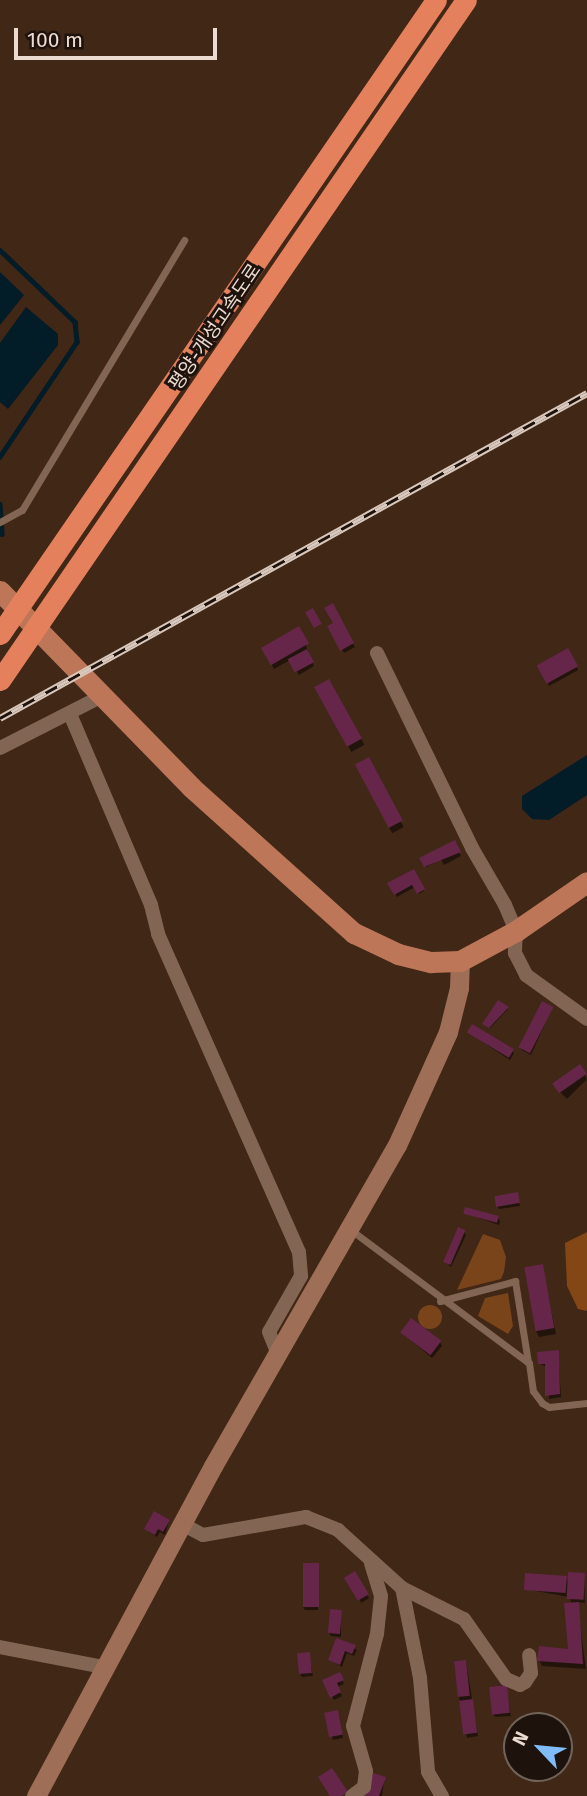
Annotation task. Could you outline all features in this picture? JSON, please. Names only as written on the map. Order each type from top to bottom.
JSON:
[{"type":"highway","name":"평양-개성고속도로","points":[[0,634],[436,0]]},
{"type":"highway","name":"평양-개성고속도로","points":[[0,680],[466,0]]},
{"type":"main road","points":[[0,591],[191,788],[354,933],[398,954],[431,962],[460,961],[516,931],[587,882]]},
{"type":"street","points":[[377,653],[516,931],[516,953],[526,975],[587,1019]]},
{"type":"street","points":[[0,748],[40,724],[70,714],[102,696]]},
{"type":"street","points":[[70,714],[151,905],[158,934],[299,1252],[301,1276],[269,1332],[277,1352]]},
{"type":"street","points":[[36,1796],[277,1352],[351,1229],[397,1144],[448,1032],[459,988],[460,961]]},
{"type":"street","points":[[184,1525],[204,1535],[306,1517],[338,1530],[371,1563],[402,1588],[464,1619],[506,1679],[520,1685],[526,1682],[531,1673],[530,1655]]},
{"type":"street","points":[[352,1796],[364,1787],[366,1771],[353,1726],[377,1634],[381,1596],[371,1563]]},
{"type":"street","points":[[402,1588],[420,1678],[428,1772],[442,1796]]},
{"type":"street","points":[[0,1647],[104,1667]]},
{"type":"lane","points":[[3,520],[22,509],[184,240]]},
{"type":"lane","points":[[351,1229],[440,1301],[529,1363]]},
{"type":"lane","points":[[440,1301],[515,1280],[533,1391],[542,1403],[549,1407],[587,1404]]},
{"type":"shaded area","points":[[587,1232],[587,1311],[578,1309],[567,1286],[565,1243]]},
{"type":"shaded area","points":[[483,1234],[500,1240],[506,1257],[501,1279],[457,1290]]},
{"type":"shaded area","points":[[508,1293],[513,1326],[508,1334],[478,1316],[485,1298]]},
{"type":"shaded area","points":[[430,1305],[439,1308],[442,1317],[439,1326],[430,1329],[421,1326],[418,1317],[421,1308]]},
{"type":"water","points":[[0,272],[24,295],[0,325]]},
{"type":"water","points":[[26,307],[58,334],[58,345],[8,409],[0,402],[0,343]]},
{"type":"water","points":[[587,755],[587,795],[549,820],[532,819],[522,809],[522,796]]},
{"type":"building","points":[[333,603],[354,643],[340,651],[327,626],[333,623],[324,608]]},
{"type":"building","points":[[313,608],[322,624],[314,628],[305,612]]},
{"type":"building","points":[[299,626],[309,643],[271,665],[261,648]]},
{"type":"building","points":[[568,648],[578,666],[547,684],[537,665]]},
{"type":"building","points":[[307,649],[314,662],[295,673],[288,659]]},
{"type":"building","points":[[329,679],[362,738],[347,747],[314,687]]},
{"type":"building","points":[[369,757],[403,821],[389,828],[355,765]]},
{"type":"building","points":[[455,840],[461,852],[424,867],[419,858]]},
{"type":"building","points":[[414,869],[425,889],[417,894],[412,885],[394,895],[387,883]]},
{"type":"building","points":[[498,1000],[509,1007],[489,1028],[482,1024]]},
{"type":"building","points":[[542,1001],[554,1007],[530,1053],[518,1047]]},
{"type":"building","points":[[472,1024],[514,1049],[509,1058],[467,1033]]},
{"type":"building","points":[[580,1064],[587,1074],[559,1093],[552,1084]]},
{"type":"building","points":[[518,1192],[520,1203],[496,1207],[494,1196]]},
{"type":"building","points":[[465,1207],[499,1216],[497,1223],[463,1214]]},
{"type":"building","points":[[458,1227],[465,1230],[451,1265],[443,1262]]},
{"type":"building","points":[[543,1264],[554,1328],[536,1331],[524,1267]]},
{"type":"building","points":[[411,1318],[441,1341],[431,1355],[400,1332]]},
{"type":"building","points":[[559,1350],[560,1394],[545,1396],[545,1364],[538,1364],[537,1352]]},
{"type":"building","points":[[154,1511],[170,1520],[163,1532],[158,1529],[155,1535],[144,1529]]},
{"type":"building","points":[[303,1563],[319,1563],[319,1607],[303,1607]]},
{"type":"building","points":[[355,1571],[369,1594],[358,1601],[344,1578]]},
{"type":"building","points":[[568,1572],[585,1573],[584,1600],[567,1599]]},
{"type":"building","points":[[525,1573],[567,1576],[566,1593],[524,1590]]},
{"type":"building","points":[[579,1602],[583,1664],[537,1661],[539,1646],[568,1649],[564,1603]]},
{"type":"building","points":[[330,1609],[342,1610],[340,1634],[328,1633]]},
{"type":"building","points":[[336,1638],[356,1645],[352,1654],[345,1651],[340,1665],[328,1660]]},
{"type":"building","points":[[310,1652],[312,1673],[299,1674],[297,1653]]},
{"type":"building","points":[[466,1660],[470,1696],[458,1697],[454,1661]]},
{"type":"building","points":[[340,1672],[344,1680],[337,1683],[341,1692],[330,1698],[322,1680]]},
{"type":"building","points":[[507,1685],[510,1712],[492,1715],[489,1687]]},
{"type":"building","points":[[473,1699],[477,1733],[463,1734],[459,1701]]},
{"type":"building","points":[[338,1710],[343,1735],[329,1737],[324,1713]]},
{"type":"building","points":[[332,1768],[348,1792],[341,1796],[330,1796],[318,1777]]},
{"type":"building","points":[[373,1773],[386,1777],[379,1796],[365,1796]]},
{"type":"waterway","points":[[0,250],[75,322],[77,342],[0,457]]},
{"type":"waterway","points":[[0,504],[2,534]]},
{"type":"railway","points":[[0,718],[587,393]]}]
